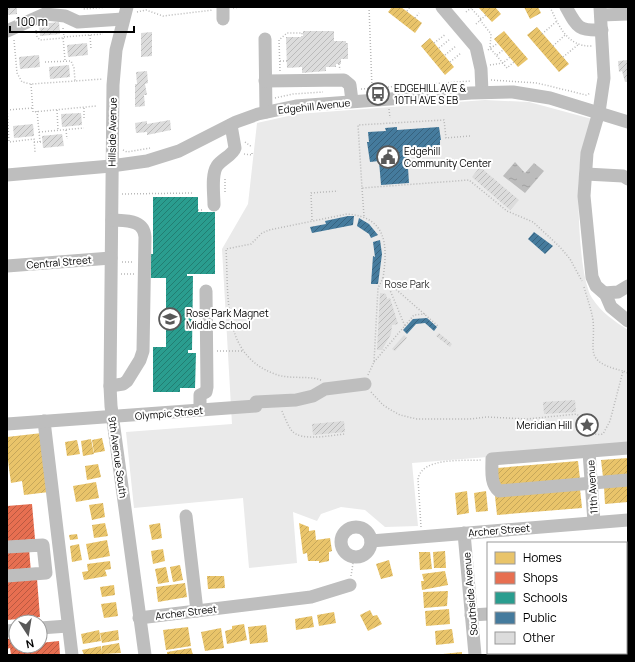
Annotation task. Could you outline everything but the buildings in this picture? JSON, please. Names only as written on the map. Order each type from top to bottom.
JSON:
[{"type":"street","points":[[442,7],[476,47],[481,69],[482,92]]},
{"type":"street","points":[[566,7],[579,27],[587,30],[602,30]]},
{"type":"street","points":[[628,14],[601,11],[604,78],[599,112],[588,153],[584,196],[590,268],[596,286],[605,293],[611,307],[628,321]]},
{"type":"street","points":[[9,30],[45,14],[66,16],[78,22],[133,12]]},
{"type":"street","name":"Hillside Avenue","points":[[116,260],[112,220],[111,166],[114,68],[116,50],[133,12]]},
{"type":"street","points":[[265,39],[266,112]]},
{"type":"street","points":[[265,81],[344,80],[350,85],[352,101]]},
{"type":"street","name":"Edgehill Avenue","points":[[7,175],[111,166],[161,157],[192,145],[231,125],[266,112],[296,106],[352,101],[482,92],[531,94],[599,112],[628,122]]},
{"type":"street","points":[[209,207],[214,171],[222,160],[234,151],[235,148],[231,125]]},
{"type":"street","points":[[586,174],[623,176],[628,179]]},
{"type":"street","points":[[110,386],[123,384],[127,381],[143,354],[145,237],[143,229],[137,223],[112,220]]},
{"type":"street","name":"Central Street","points":[[7,266],[116,260]]},
{"type":"street","name":"9th Avenue South","points":[[116,260],[110,386],[145,655]]},
{"type":"street","points":[[605,293],[618,292],[628,286]]},
{"type":"street","points":[[200,410],[200,395],[206,392],[207,387],[206,291]]},
{"type":"street","points":[[611,307],[628,308]]},
{"type":"street","name":"Olympic Street","points":[[7,424],[256,406],[256,402],[277,401],[313,396],[325,389],[365,384]]},
{"type":"street","points":[[44,421],[72,655]]},
{"type":"street","points":[[628,448],[492,459],[493,484],[499,491],[628,480]]},
{"type":"street","name":"11th Avenue","points":[[589,452],[594,522]]},
{"type":"street","points":[[186,516],[198,611]]},
{"type":"street","name":"Archer Street","points":[[371,541],[628,520]]},
{"type":"street","points":[[352,528],[361,528],[368,533],[371,541],[369,549],[365,554],[354,557],[347,553],[342,546],[342,537],[352,528]]},
{"type":"street","name":"Southside Avenue","points":[[464,533],[475,655]]},
{"type":"street","points":[[7,547],[43,545],[46,573],[7,576]]},
{"type":"street","name":"Archer Street","points":[[139,618],[311,597],[350,585]]},
{"type":"street","points":[[471,615],[487,614]]},
{"type":"street","points":[[48,627],[68,626]]},
{"type":"path","points":[[82,7],[83,9],[109,7]]},
{"type":"path","points":[[133,12],[146,10],[163,16],[223,12],[240,7]]},
{"type":"path","points":[[369,7],[372,88],[474,80]]},
{"type":"path","points":[[407,11],[410,7]]},
{"type":"path","points":[[466,12],[471,7],[491,34],[491,49],[502,63],[507,68],[514,62]]},
{"type":"path","points":[[550,7],[565,35],[579,44],[593,46]]},
{"type":"path","points":[[415,18],[419,13]]},
{"type":"path","points":[[476,24],[486,15]]},
{"type":"path","points":[[542,34],[557,21]]},
{"type":"path","points":[[63,28],[65,60]]},
{"type":"path","points":[[9,30],[15,37],[18,77],[22,82],[31,84],[104,79]]},
{"type":"path","points":[[36,30],[37,37],[40,40],[103,34]]},
{"type":"path","points":[[280,81],[279,40],[287,33],[302,33],[302,37]]},
{"type":"path","points":[[434,43],[446,34]]},
{"type":"path","points":[[90,35],[91,49]]},
{"type":"path","points":[[553,46],[565,35]]},
{"type":"path","points":[[439,48],[450,39]]},
{"type":"path","points":[[484,51],[491,49],[498,43]]},
{"type":"path","points":[[563,57],[579,44]]},
{"type":"path","points":[[444,55],[456,46]]},
{"type":"path","points":[[496,56],[503,50]]},
{"type":"path","points":[[450,62],[461,53]]},
{"type":"path","points":[[488,65],[502,63],[510,57]]},
{"type":"path","points":[[45,62],[70,61],[74,66],[75,81]]},
{"type":"path","points":[[280,61],[287,61]]},
{"type":"path","points":[[31,84],[33,112],[96,106]]},
{"type":"path","points":[[33,108],[7,109],[9,142],[34,139],[34,142],[40,142],[37,111]]},
{"type":"path","points":[[84,108],[84,118]]},
{"type":"path","points":[[389,109],[390,118]]},
{"type":"path","points":[[57,110],[58,130]]},
{"type":"path","points":[[364,216],[358,125],[444,120],[446,138],[470,136]]},
{"type":"path","points":[[39,132],[84,128]]},
{"type":"path","points":[[66,130],[67,139]]},
{"type":"path","points":[[243,139],[252,147]]},
{"type":"path","points":[[34,142],[35,152]]},
{"type":"path","points":[[239,155],[252,155],[252,153]]},
{"type":"path","points":[[225,175],[225,196]]},
{"type":"path","points":[[362,188],[469,180],[507,212],[533,222],[560,247],[570,259],[583,284],[593,322],[591,346],[594,354],[606,366],[628,373]]},
{"type":"path","points":[[312,221],[311,193],[338,191]]},
{"type":"path","points":[[120,194],[193,193]]},
{"type":"path","points":[[198,210],[209,207]]},
{"type":"path","points":[[325,389],[319,379],[292,378],[273,374],[254,362],[244,351],[235,337],[230,319],[226,249],[254,242],[265,231],[347,214],[364,216],[376,224],[384,238],[386,253],[383,278],[378,288],[374,362]]},
{"type":"path","points":[[116,260],[134,262]]},
{"type":"path","points":[[120,274],[133,274]]},
{"type":"path","points":[[383,278],[438,326]]},
{"type":"path","points":[[386,281],[405,326]]},
{"type":"path","points":[[425,314],[414,315],[374,362],[365,384],[383,405],[409,418],[470,419],[487,417],[527,419],[577,414],[589,432],[598,435],[603,434],[610,421],[623,371]]},
{"type":"path","points":[[224,351],[244,351]]},
{"type":"path","points":[[277,401],[294,433],[310,437],[345,434]]},
{"type":"path","points":[[422,536],[418,479],[419,473],[431,464],[483,459]]},
{"type":"path","points":[[350,585],[354,557]]},
{"type":"green space","name":"Rose Park","points":[[485,100],[529,102],[592,119],[582,152],[579,170],[579,229],[581,251],[587,287],[592,298],[613,320],[628,330],[628,446],[412,463],[418,526],[385,527],[365,510],[341,507],[321,514],[317,521],[293,512],[297,563],[249,568],[243,498],[134,508],[126,432],[232,424],[222,249],[248,204],[257,123],[297,114]]},
{"type":"water","points":[[515,162],[525,173],[534,163],[544,171],[525,193],[503,176]]},
{"type":"place","name":"EDGEHILL AVE & 10TH AVE S EB","points":[[378,94]]},
{"type":"place","name":"Edgehill Community Center","points":[[388,157]]},
{"type":"place","name":"Rose Park Magnet Middle School","points":[[170,319]]},
{"type":"place","name":"Meridian Hill","points":[[587,425]]}]
